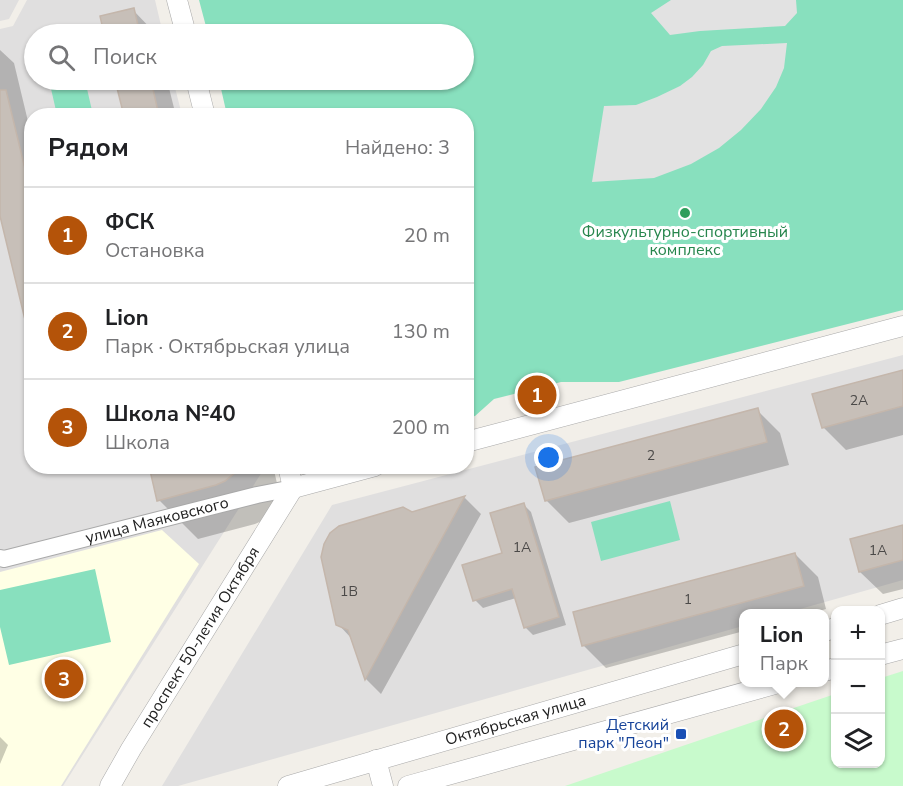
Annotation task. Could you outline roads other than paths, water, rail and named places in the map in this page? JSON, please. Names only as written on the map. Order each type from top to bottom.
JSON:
[{"type":"street","points":[[177,0],[183,24]]},
{"type":"street","points":[[198,90],[203,108]]},
{"type":"street","points":[[474,440],[903,326]]},
{"type":"street","points":[[290,474],[293,488],[345,474]]},
{"type":"street","name":"улица Маяковского","points":[[0,558],[4,559],[293,488]]},
{"type":"street","name":"проспект 50-летия Октября","points":[[110,786],[293,488]]},
{"type":"street","points":[[885,613],[903,608]]},
{"type":"street","points":[[885,654],[903,649]]},
{"type":"street","name":"Октябрьская улица","points":[[288,786],[739,655]]},
{"type":"street","name":"Октябрьская улица","points":[[408,786],[752,687]]},
{"type":"street","points":[[376,760],[382,786]]},
{"type":"place","name":"Физкультурно-спортивный комплекс","points":[[685,213]]},
{"type":"place","name":"ФСК","points":[[537,395]]},
{"type":"place","name":"Школа №40","points":[[64,679]]},
{"type":"place","name":"Lion","points":[[784,729]]},
{"type":"place","name":"Детский парк \"Леон\"","points":[[681,734]]}]
